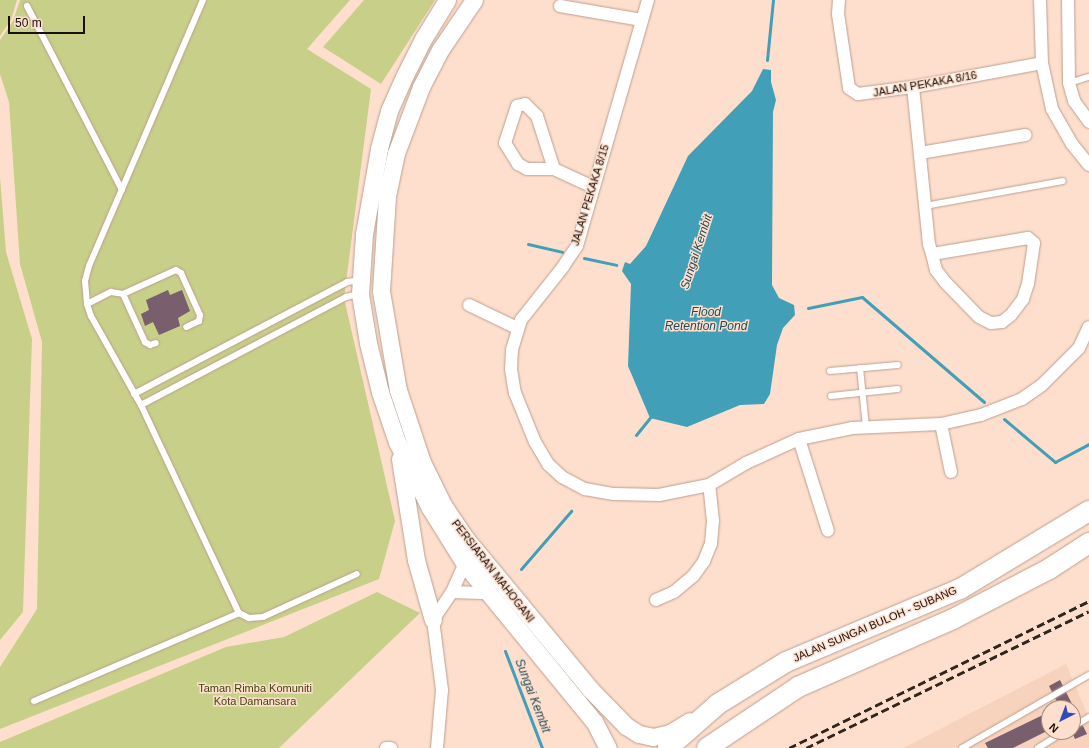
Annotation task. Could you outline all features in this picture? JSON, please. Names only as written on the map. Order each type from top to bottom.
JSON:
[{"type":"highway","name":"JALAN SUNGAI BULOH - SUBANG","points":[[668,748],[718,704],[786,662],[960,589],[1089,511]]},
{"type":"highway","points":[[707,748],[798,687],[954,619],[1049,569],[1089,543]]},
{"type":"main road","name":"PERSIARAN MAHOGANI","points":[[447,0],[423,39],[389,111],[379,149],[364,234],[361,287],[368,343],[380,392],[397,442],[430,508],[465,564],[595,723],[608,748]]},
{"type":"main road","name":"PERSIARAN MAHOGANI","points":[[474,0],[440,50],[421,87],[396,153],[387,196],[381,291],[398,390],[422,462],[443,505],[466,539],[586,683],[626,726],[639,734],[653,737],[670,733],[718,704]]},
{"type":"main road","points":[[397,442],[416,560],[433,620]]},
{"type":"street","name":"JALAN PEKAKA 8/15","points":[[648,0],[576,246],[563,267],[521,320],[517,328],[512,350],[511,369],[515,393],[535,442],[548,464],[562,477],[585,489],[614,494],[659,495],[709,485],[746,464],[799,439],[866,427],[941,424],[981,415],[1022,399],[1062,368],[1079,348],[1089,326]]},
{"type":"street","name":"JALAN PEKAKA 8/16","points":[[839,0],[838,14],[849,88],[853,92],[864,95],[1042,63]]},
{"type":"street","points":[[1040,0],[1042,63],[1052,109],[1072,144],[1089,164]]},
{"type":"street","points":[[1067,1],[1069,83],[1074,101],[1089,122]]},
{"type":"street","points":[[560,6],[642,20]]},
{"type":"street","points":[[913,87],[932,254],[936,270],[944,282],[979,317],[991,323],[1002,322],[1011,315],[1023,299],[1028,284],[1034,252],[1034,243],[1028,238],[932,254]]},
{"type":"street","points":[[554,169],[537,116],[524,104],[517,106],[513,112],[506,143],[518,164],[526,169],[554,169],[593,188]]},
{"type":"street","points":[[920,153],[1025,135]]},
{"type":"street","points":[[469,305],[517,328]]},
{"type":"street","points":[[941,424],[951,472]]},
{"type":"street","points":[[799,439],[828,531]]},
{"type":"street","points":[[656,600],[674,592],[694,575],[704,561],[711,544],[713,521],[709,485]]},
{"type":"street","points":[[437,748],[442,690],[433,620],[452,592],[465,564],[468,554],[466,539]]},
{"type":"street","points":[[1049,569],[1089,549]]},
{"type":"street","points":[[452,592],[489,592]]},
{"type":"street","points":[[386,748],[391,748]]},
{"type":"lane","points":[[203,0],[88,266],[85,281],[87,304],[91,316],[141,406],[239,613],[248,618],[263,618],[357,574]]},
{"type":"lane","points":[[27,6],[122,190]]},
{"type":"lane","points":[[1069,83],[1089,77]]},
{"type":"lane","points":[[926,206],[1062,181]]},
{"type":"lane","points":[[87,304],[111,292],[123,294],[173,270],[179,271],[200,318],[186,327]]},
{"type":"lane","points":[[134,394],[347,282],[361,287]]},
{"type":"lane","points":[[141,406],[346,297],[361,287]]},
{"type":"lane","points":[[123,294],[145,342],[150,345],[156,343]]},
{"type":"lane","points":[[830,371],[898,365]]},
{"type":"lane","points":[[860,368],[866,427]]},
{"type":"lane","points":[[831,396],[898,389]]},
{"type":"lane","points":[[34,701],[239,613]]},
{"type":"lane","points":[[962,748],[1089,675]]},
{"type":"lane","points":[[1038,748],[1051,740]]},
{"type":"shaded area","points":[[1066,664],[1089,718],[1089,748],[903,748]]},
{"type":"green space","points":[[0,0],[17,0],[11,20],[0,36]]},
{"type":"green space","points":[[20,0],[350,0],[307,49],[371,89],[344,298],[395,521],[379,579],[0,729],[0,667],[37,609],[42,342],[20,264],[9,102],[0,74],[0,40],[13,21]]},
{"type":"green space","points":[[364,0],[435,0],[381,84],[323,47]]},
{"type":"green space","points":[[0,177],[6,252],[32,339],[23,612],[0,640]]},
{"type":"green space","name":"Taman Rimba Komuniti Kota Damansara","points":[[377,592],[420,613],[279,748],[0,748],[0,742],[226,647],[284,637]]},
{"type":"water","name":"Flood Retention Pond","points":[[763,69],[771,70],[771,82],[776,100],[773,112],[772,285],[779,298],[794,305],[795,315],[783,328],[777,345],[770,394],[764,404],[740,405],[687,427],[650,418],[628,366],[631,284],[622,271],[625,262],[630,264],[646,246],[688,156],[752,91]]},
{"type":"building","points":[[168,290],[170,295],[182,290],[190,311],[178,318],[180,326],[159,335],[153,322],[145,326],[141,314],[149,310],[146,300]]},
{"type":"building","points":[[1060,680],[1070,700],[1056,700],[1049,686]]},
{"type":"building","points":[[1041,716],[1041,734],[1013,748],[988,748],[985,743]]},
{"type":"building","points":[[1081,722],[1087,734],[1081,736]]},
{"type":"waterway","name":"Sungai Kembit","points":[[767,60],[773,0]]},
{"type":"waterway","points":[[528,244],[562,252]]},
{"type":"waterway","points":[[584,258],[616,265]]},
{"type":"waterway","points":[[808,308],[862,297],[984,402]]},
{"type":"waterway","name":"Sungai Kembit","points":[[636,435],[652,415]]},
{"type":"waterway","points":[[1004,419],[1055,462],[1089,444]]},
{"type":"waterway","name":"Sungai Kembit","points":[[521,569],[571,511]]},
{"type":"waterway","name":"Sungai Kembit","points":[[505,651],[542,748]]},
{"type":"railway","points":[[789,748],[1089,601]]},
{"type":"railway","points":[[806,748],[1089,611]]}]
